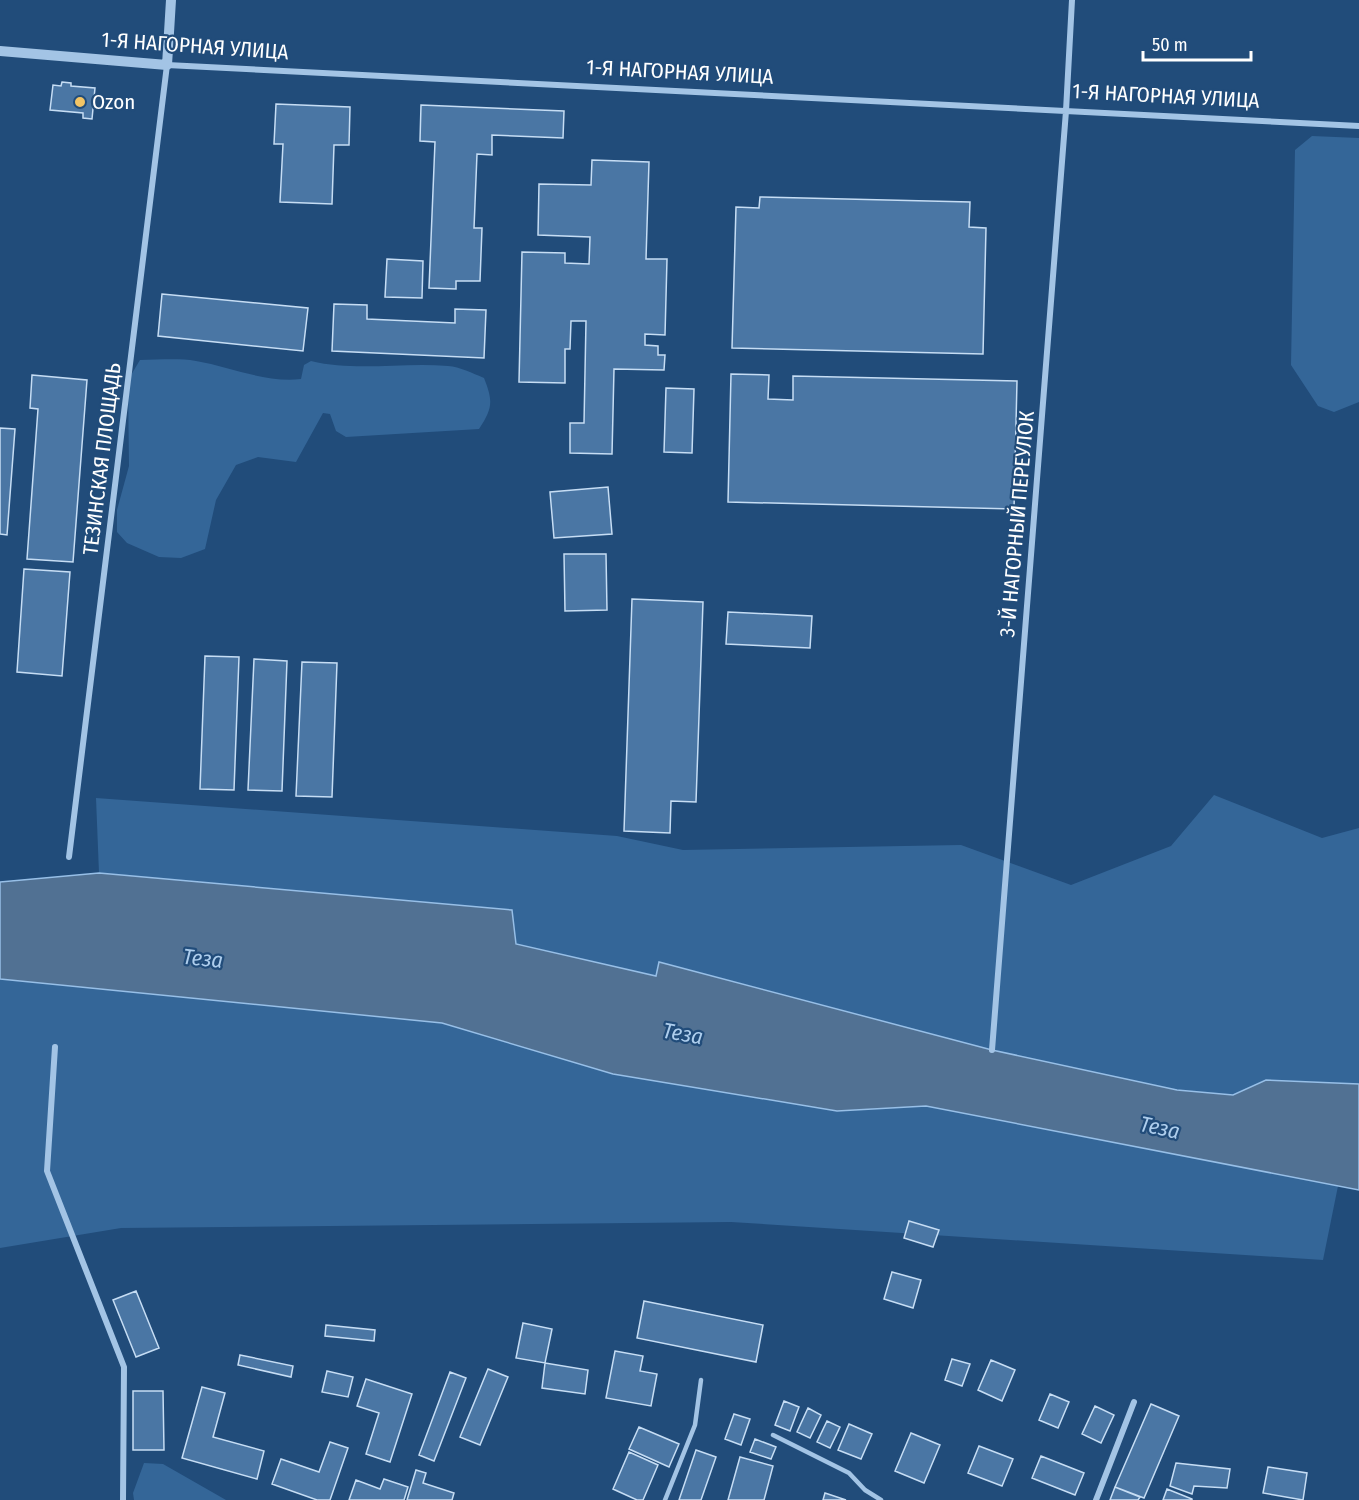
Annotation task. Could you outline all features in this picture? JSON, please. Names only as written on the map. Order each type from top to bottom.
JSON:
[{"type":"street","points":[[167,65],[171,0]]},
{"type":"street","name":"3-Й НАГОРНЫЙ ПЕРЕУЛОК","points":[[992,1050],[1066,111],[1072,0]]},
{"type":"street","name":"1-Я НАГОРНАЯ УЛИЦА","points":[[0,51],[167,65],[1359,126]]},
{"type":"street","name":"ТЕЗИНСКАЯ ПЛОЩАДЬ","points":[[69,857],[167,65]]},
{"type":"street","points":[[55,1047],[47,1171],[124,1367],[123,1500]]},
{"type":"street","points":[[1096,1500],[1134,1402]]},
{"type":"lane","points":[[665,1500],[695,1425],[701,1380]]},
{"type":"lane","points":[[773,1435],[849,1473],[865,1490],[881,1500]]},
{"type":"shaded area","points":[[1312,136],[1359,138],[1359,402],[1334,412],[1318,406],[1291,365],[1295,150]]},
{"type":"shaded area","points":[[140,360],[196,361],[261,377],[288,380],[301,379],[304,365],[311,361],[345,366],[448,366],[484,378],[490,404],[479,429],[346,437],[336,431],[330,414],[323,413],[296,462],[258,457],[236,465],[216,500],[205,549],[181,558],[159,557],[127,543],[117,532],[117,510],[129,466],[128,380]]},
{"type":"shaded area","points":[[1214,795],[1322,838],[1359,828],[1359,1084],[1266,1080],[1233,1095],[1177,1090],[992,1050],[660,962],[657,976],[516,944],[512,910],[99,873],[96,798],[617,836],[683,850],[961,845],[1071,885],[1171,846]]},
{"type":"shaded area","points":[[0,979],[442,1023],[613,1074],[837,1111],[926,1106],[1338,1186],[1323,1260],[731,1222],[121,1228],[0,1248]]},
{"type":"shaded area","points":[[144,1463],[163,1464],[226,1500],[134,1500],[133,1493]]},
{"type":"water","name":"Теза","points":[[99,873],[512,910],[516,944],[656,976],[659,962],[992,1050],[1177,1090],[1233,1095],[1266,1080],[1359,1084],[1359,1190],[926,1106],[837,1111],[613,1074],[442,1023],[0,979],[0,882]]},
{"type":"building","points":[[62,82],[71,83],[71,86],[95,88],[92,119],[83,118],[83,113],[50,110],[53,85],[61,86]]},
{"type":"building","points":[[276,104],[350,107],[349,145],[334,145],[332,204],[280,202],[283,144],[274,144]]},
{"type":"building","points":[[421,105],[564,111],[563,138],[492,135],[492,155],[477,154],[474,228],[482,228],[480,281],[456,281],[456,289],[429,288],[435,142],[420,141]]},
{"type":"building","points":[[592,160],[649,162],[646,259],[667,259],[665,335],[645,334],[645,345],[658,346],[658,355],[665,355],[664,370],[614,369],[612,454],[570,453],[570,423],[584,423],[586,321],[571,321],[570,349],[565,349],[565,383],[519,382],[522,252],[565,253],[565,263],[589,264],[590,237],[538,235],[539,184],[591,185]]},
{"type":"building","points":[[760,197],[970,202],[969,227],[986,228],[983,354],[732,348],[736,207],[759,208]]},
{"type":"building","points":[[387,259],[423,261],[422,298],[385,297]]},
{"type":"building","points":[[162,294],[308,308],[303,351],[158,336]]},
{"type":"building","points":[[334,304],[367,305],[367,319],[455,323],[455,309],[486,310],[484,358],[332,351]]},
{"type":"building","points":[[731,374],[769,375],[768,399],[793,400],[793,376],[1017,381],[1014,509],[728,502]]},
{"type":"building","points":[[32,375],[87,380],[73,562],[27,559],[38,409],[30,408]]},
{"type":"building","points":[[666,388],[694,389],[692,453],[664,452]]},
{"type":"building","points":[[0,428],[15,429],[7,535],[0,534]]},
{"type":"building","points":[[608,487],[612,534],[554,538],[550,492]]},
{"type":"building","points":[[564,554],[606,554],[607,610],[565,611]]},
{"type":"building","points":[[24,569],[70,572],[62,676],[17,672]]},
{"type":"building","points":[[632,599],[703,602],[696,802],[671,801],[670,833],[624,831]]},
{"type":"building","points":[[728,612],[812,616],[810,648],[726,644]]},
{"type":"building","points":[[205,656],[239,657],[234,790],[200,789]]},
{"type":"building","points":[[254,659],[287,661],[282,791],[248,790]]},
{"type":"building","points":[[302,662],[337,663],[332,797],[296,796]]},
{"type":"building","points":[[909,1221],[939,1230],[933,1247],[904,1238]]},
{"type":"building","points":[[892,1272],[921,1280],[913,1308],[884,1299]]},
{"type":"building","points":[[136,1291],[159,1348],[136,1357],[113,1300]]},
{"type":"building","points":[[644,1301],[763,1325],[756,1362],[637,1338]]},
{"type":"building","points":[[523,1323],[552,1329],[545,1363],[516,1358]]},
{"type":"building","points":[[326,1325],[375,1330],[374,1341],[325,1336]]},
{"type":"building","points":[[615,1351],[643,1356],[640,1371],[657,1374],[651,1406],[606,1398]]},
{"type":"building","points":[[240,1355],[293,1366],[291,1377],[238,1365]]},
{"type":"building","points":[[952,1359],[970,1364],[962,1386],[945,1380]]},
{"type":"building","points":[[991,1360],[1015,1370],[1002,1401],[978,1390]]},
{"type":"building","points":[[545,1363],[588,1370],[585,1394],[542,1388]]},
{"type":"building","points":[[488,1369],[508,1377],[480,1445],[460,1437]]},
{"type":"building","points":[[327,1371],[353,1377],[348,1397],[322,1392]]},
{"type":"building","points":[[450,1372],[466,1378],[434,1461],[419,1455]]},
{"type":"building","points":[[366,1379],[412,1394],[390,1462],[366,1454],[379,1413],[357,1406]]},
{"type":"building","points":[[202,1387],[225,1393],[213,1437],[264,1451],[257,1479],[182,1458]]},
{"type":"building","points":[[133,1391],[163,1391],[164,1450],[133,1450]]},
{"type":"building","points":[[1050,1394],[1069,1402],[1058,1428],[1039,1420]]},
{"type":"building","points":[[784,1401],[799,1407],[790,1431],[775,1425]]},
{"type":"building","points":[[1151,1404],[1179,1416],[1144,1498],[1115,1487]]},
{"type":"building","points":[[1095,1406],[1114,1415],[1101,1443],[1082,1434]]},
{"type":"building","points":[[808,1408],[821,1415],[810,1438],[797,1432]]},
{"type":"building","points":[[734,1414],[750,1419],[741,1445],[725,1439]]},
{"type":"building","points":[[827,1421],[840,1427],[830,1448],[817,1442]]},
{"type":"building","points":[[849,1424],[872,1434],[861,1459],[838,1450]]},
{"type":"building","points":[[639,1427],[679,1444],[669,1467],[629,1449]]},
{"type":"building","points":[[911,1433],[940,1445],[924,1483],[895,1471]]},
{"type":"building","points":[[755,1439],[776,1447],[771,1459],[750,1452]]},
{"type":"building","points":[[330,1442],[348,1448],[330,1500],[317,1500],[272,1484],[281,1459],[319,1472]]},
{"type":"building","points":[[979,1446],[1013,1459],[1002,1486],[968,1473]]},
{"type":"building","points":[[696,1450],[716,1457],[701,1500],[679,1500]]},
{"type":"building","points":[[629,1452],[658,1465],[643,1500],[637,1500],[613,1489]]},
{"type":"building","points":[[1041,1456],[1084,1473],[1075,1495],[1032,1478]]},
{"type":"building","points":[[740,1457],[773,1466],[764,1500],[728,1500]]},
{"type":"building","points":[[1176,1463],[1230,1469],[1227,1488],[1194,1486],[1192,1494],[1170,1486]]},
{"type":"building","points":[[1268,1467],[1307,1473],[1303,1500],[1263,1493]]},
{"type":"building","points":[[416,1470],[426,1473],[423,1483],[454,1493],[452,1500],[407,1500]]},
{"type":"building","points":[[384,1479],[408,1487],[404,1500],[349,1500],[356,1480],[380,1489]]},
{"type":"building","points":[[1115,1487],[1140,1497],[1138,1500],[1110,1500]]},
{"type":"building","points":[[1167,1489],[1192,1499],[1192,1500],[1163,1500]]},
{"type":"building","points":[[825,1493],[846,1500],[823,1500]]},
{"type":"place","name":"Ozon","points":[[80,102]]}]
